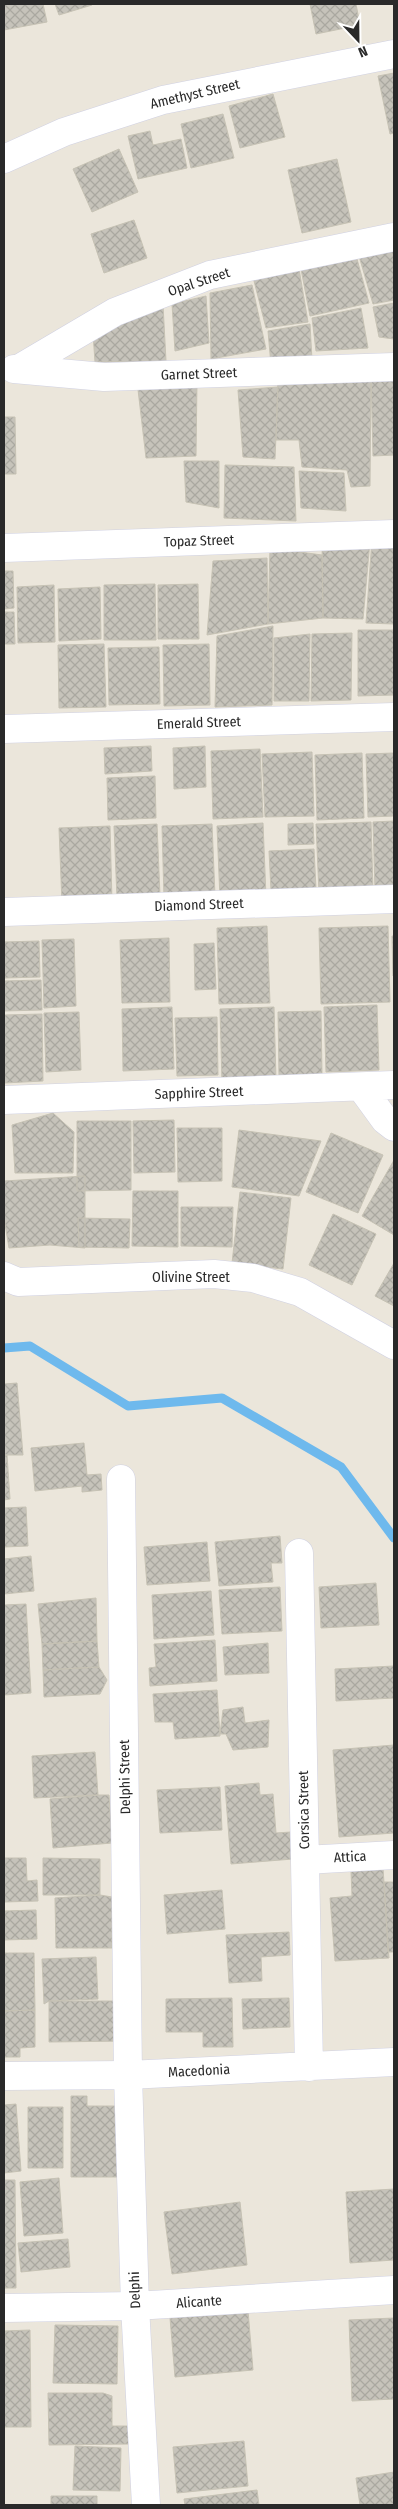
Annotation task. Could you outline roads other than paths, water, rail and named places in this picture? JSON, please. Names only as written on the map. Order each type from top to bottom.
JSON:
[{"type":"street","name":"Amethyst Street","points":[[4,159],[64,132],[163,100],[394,54]]},
{"type":"street","name":"Opal Street","points":[[12,369],[115,312],[210,275],[394,237]]},
{"type":"street","name":"Garnet Street","points":[[12,369],[104,378],[394,367]]},
{"type":"street","name":"Topaz Street","points":[[4,548],[394,534]]},
{"type":"street","name":"Emerald Street","points":[[4,729],[394,717]]},
{"type":"street","name":"Diamond Street","points":[[4,912],[394,899]]},
{"type":"street","name":"Sapphire Street","points":[[4,1100],[394,1085]]},
{"type":"street","points":[[361,1087],[385,1120],[394,1127]]},
{"type":"street","name":"Olivine Street","points":[[4,1276],[18,1282],[214,1274],[253,1278],[300,1292],[394,1345]]},
{"type":"street","name":"Delphi Street","points":[[121,1479],[128,2075]]},
{"type":"street","name":"Corsica Street","points":[[299,1553],[309,2067]]},
{"type":"street","name":"Attica","points":[[305,1860],[394,1855]]},
{"type":"street","name":"Macedonia","points":[[4,2076],[128,2075],[394,2062]]},
{"type":"street","name":"Delphi","points":[[128,2075],[136,2306],[146,2505]]},
{"type":"street","name":"Alicante","points":[[4,2308],[136,2306],[394,2290]]},
{"type":"waterway","points":[[4,1348],[30,1346],[128,1406],[222,1398],[341,1467],[394,1538]]}]
